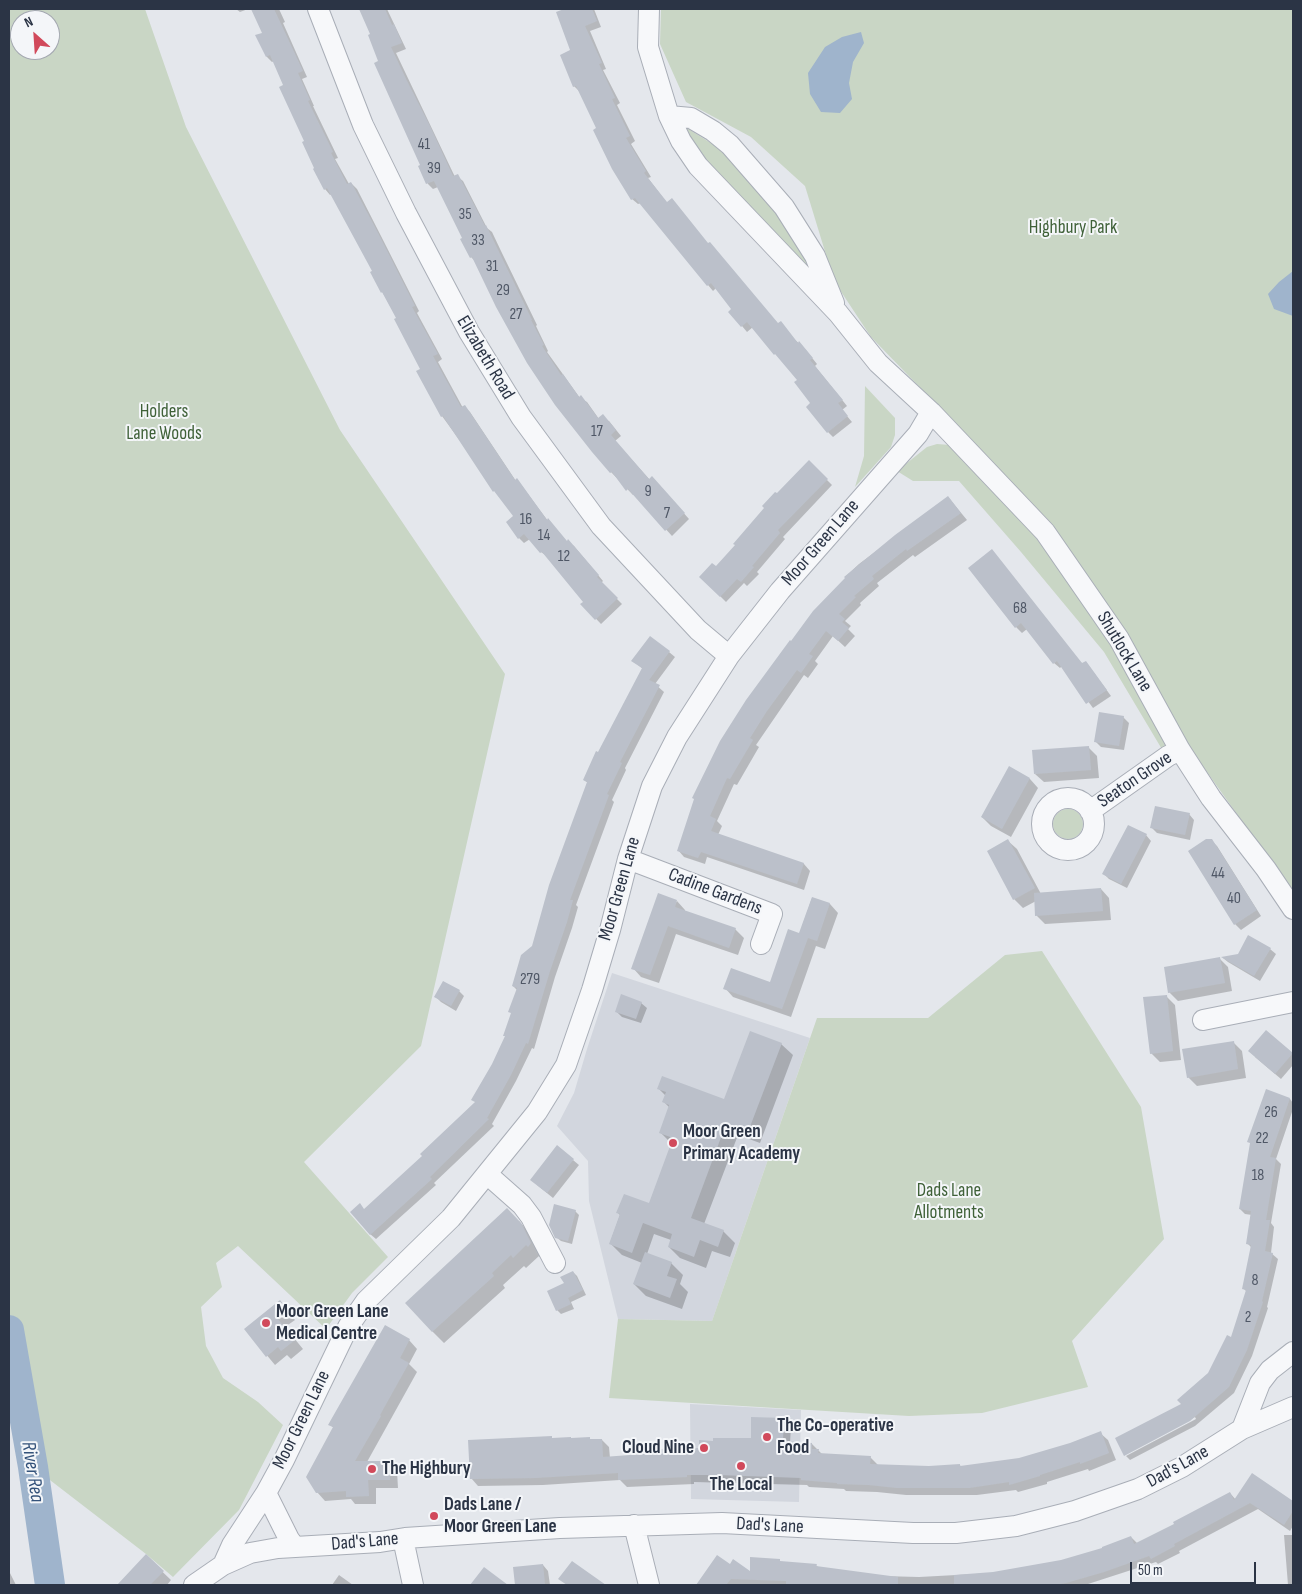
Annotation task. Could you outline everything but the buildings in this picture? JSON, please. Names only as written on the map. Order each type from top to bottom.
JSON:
[{"type":"street","name":"Elizabeth Road","points":[[318,9],[363,125],[406,213],[469,332],[521,418],[602,526],[698,630],[729,656]]},
{"type":"street","points":[[649,9],[648,47],[669,116],[680,141],[698,166],[838,313],[878,363],[931,412]]},
{"type":"street","points":[[669,116],[691,118],[713,131],[730,145],[784,207],[815,256],[838,313]]},
{"type":"street","name":"Moor Green Lane","points":[[194,1585],[223,1565],[232,1546],[266,1494],[348,1326],[366,1301],[451,1218],[537,1112],[566,1065],[592,990],[628,859],[652,786],[677,737],[729,656],[780,591],[918,434],[931,412]]},
{"type":"street","name":"Shutlock Lane","points":[[931,412],[1045,532],[1119,639],[1180,750],[1211,798],[1266,869],[1293,909]]},
{"type":"street","name":"Seaton Grove","points":[[1090,811],[1168,756],[1180,750]]},
{"type":"street","name":"Cadine Gardens","points":[[628,859],[772,914],[761,944]]},
{"type":"street","points":[[1203,1020],[1293,1002]]},
{"type":"street","points":[[487,1174],[522,1205],[531,1216],[555,1262]]},
{"type":"street","points":[[1242,1429],[1260,1383],[1270,1370],[1293,1352]]},
{"type":"street","name":"Dad's Lane","points":[[223,1565],[250,1554],[278,1548],[560,1528],[722,1523],[913,1534],[956,1533],[1016,1526],[1075,1511],[1138,1489],[1182,1466],[1242,1429],[1293,1407]]},
{"type":"street","points":[[266,1494],[295,1547]]},
{"type":"street","points":[[634,1525],[648,1585]]},
{"type":"street","points":[[405,1538],[405,1548],[413,1585]]},
{"type":"shaded area","name":"Moor Green Primary Academy","points":[[612,973],[810,1038],[712,1321],[618,1319],[589,1201],[588,1161],[557,1126],[574,1093]]},
{"type":"shaded area","points":[[690,1404],[801,1410],[799,1502],[691,1499]]},
{"type":"green space","name":"Holders Lane Woods","points":[[9,9],[145,9],[186,127],[340,430],[505,674],[421,1046],[304,1162],[388,1257],[352,1293],[326,1329],[238,1246],[216,1263],[222,1287],[201,1307],[206,1346],[223,1378],[258,1402],[283,1425],[239,1510],[173,1577],[33,1467],[9,1330]]},
{"type":"green space","name":"Highbury Park","points":[[661,9],[1293,9],[1293,897],[1259,845],[968,437],[871,337],[834,281],[805,186],[751,137],[686,102],[660,44]]},
{"type":"green space","points":[[682,125],[722,150],[780,209],[829,300],[703,165]]},
{"type":"green space","points":[[865,386],[895,418],[895,435],[891,447],[855,487],[864,456]]},
{"type":"green space","points":[[937,444],[950,445],[1034,535],[1109,639],[1170,748],[1163,751],[1104,652],[959,481],[913,481],[897,471],[927,447]]},
{"type":"green space","points":[[1068,809],[1079,813],[1083,824],[1079,835],[1068,839],[1057,835],[1053,824],[1057,813]]},
{"type":"green space","name":"Dads Lane Allotments","points":[[1042,951],[1141,1107],[1164,1239],[1072,1341],[1088,1387],[982,1413],[909,1416],[609,1398],[618,1319],[712,1321],[817,1018],[928,1018],[1005,955]]},
{"type":"water","points":[[861,32],[864,43],[853,62],[849,83],[852,99],[840,113],[821,112],[810,94],[808,73],[825,47],[842,37]]},
{"type":"water","points":[[1293,271],[1293,316],[1274,309],[1268,294]]},
{"type":"waterway","name":"River Rea","points":[[9,1330],[33,1467],[50,1585]]},
{"type":"place","name":"Moor Green Primary Academy","points":[[673,1143]]},
{"type":"place","name":"Moor Green Lane Medical Centre","points":[[266,1323]]},
{"type":"place","name":"The Co-operative Food","points":[[767,1437]]},
{"type":"place","name":"Cloud Nine","points":[[704,1448]]},
{"type":"place","name":"The Local","points":[[741,1466]]},
{"type":"place","name":"The Highbury","points":[[372,1469]]},
{"type":"place","name":"Dads Lane / Moor Green Lane","points":[[434,1516]]}]
